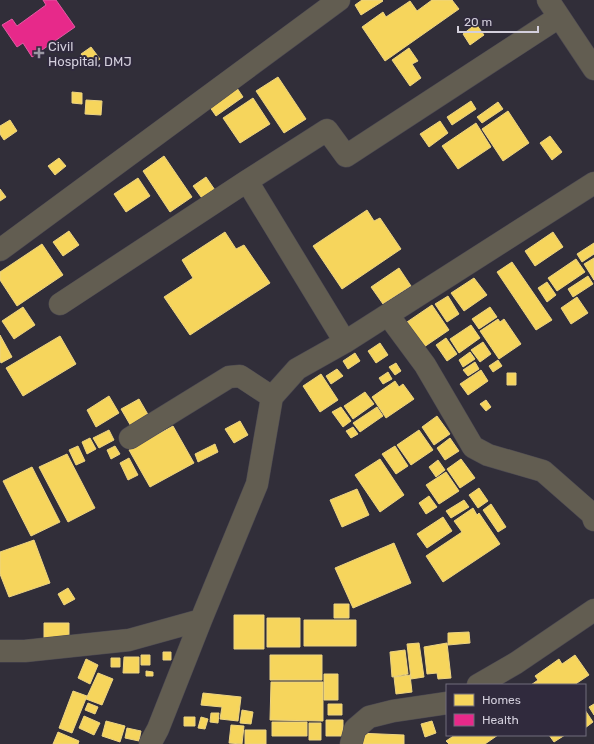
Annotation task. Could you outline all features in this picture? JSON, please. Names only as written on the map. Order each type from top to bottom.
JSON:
[{"type":"street","points":[[0,250],[339,0]]},
{"type":"street","points":[[60,304],[327,130],[346,156],[553,9],[594,69]]},
{"type":"street","points":[[247,181],[345,342]]},
{"type":"street","points":[[150,744],[158,729],[257,484],[272,397],[297,368],[345,342],[594,183]]},
{"type":"street","points":[[388,315],[425,365],[473,447],[488,455],[543,471],[592,514],[594,520]]},
{"type":"street","points":[[130,438],[229,377],[240,376],[272,397]]},
{"type":"street","points":[[480,684],[516,663],[594,610]]},
{"type":"street","points":[[0,651],[25,651],[129,640],[201,620]]},
{"type":"street","points":[[351,744],[354,729],[369,717],[393,711],[446,703]]},
{"type":"building: Homes","points":[[362,0],[383,1],[361,15],[355,5]]},
{"type":"building: Homes","points":[[432,0],[452,0],[459,9],[385,61],[362,27],[383,12],[386,17],[410,1],[417,11]]},
{"type":"building: Homes","points":[[476,24],[484,35],[470,45],[463,34]]},
{"type":"building: Homes","points":[[91,47],[100,59],[90,66],[81,54]]},
{"type":"building: Homes","points":[[409,48],[418,61],[412,64],[421,78],[410,86],[392,60]]},
{"type":"building: Homes","points":[[278,77],[306,119],[284,133],[256,91]]},
{"type":"building: Homes","points":[[235,85],[243,97],[216,116],[207,103]]},
{"type":"building: Homes","points":[[72,92],[82,93],[82,104],[72,103]]},
{"type":"building: Homes","points":[[253,98],[270,124],[240,143],[223,118]]},
{"type":"building: Homes","points":[[86,100],[102,101],[101,115],[85,114]]},
{"type":"building: Homes","points":[[471,101],[476,109],[452,125],[447,117]]},
{"type":"building: Homes","points":[[498,102],[503,109],[482,123],[477,117]]},
{"type":"building: Homes","points":[[508,111],[529,143],[503,161],[482,129]]},
{"type":"building: Homes","points":[[10,120],[17,131],[4,140],[0,134],[0,126]]},
{"type":"building: Homes","points":[[440,121],[448,133],[429,147],[420,134]]},
{"type":"building: Homes","points":[[476,123],[491,147],[458,169],[442,146]]},
{"type":"building: Homes","points":[[550,136],[562,152],[552,160],[540,143]]},
{"type":"building: Homes","points":[[164,156],[192,197],[170,212],[143,171]]},
{"type":"building: Homes","points":[[59,158],[66,166],[55,175],[48,166]]},
{"type":"building: Homes","points":[[206,177],[217,193],[204,201],[193,186]]},
{"type":"building: Homes","points":[[138,178],[150,196],[126,212],[114,194]]},
{"type":"building: Homes","points":[[0,189],[6,197],[0,201]]},
{"type":"building: Homes","points":[[367,210],[374,221],[380,218],[401,249],[342,289],[313,246]]},
{"type":"building: Homes","points":[[69,231],[79,245],[63,256],[53,242]]},
{"type":"building: Homes","points":[[225,232],[236,249],[244,245],[270,283],[190,335],[164,297],[193,278],[182,260]]},
{"type":"building: Homes","points":[[553,232],[563,247],[535,266],[525,251]]},
{"type":"building: Homes","points":[[594,243],[594,254],[582,262],[577,254]]},
{"type":"building: Homes","points":[[42,244],[63,275],[17,306],[0,280],[0,272]]},
{"type":"building: Homes","points":[[594,258],[594,280],[584,264]]},
{"type":"building: Homes","points":[[576,259],[585,272],[557,291],[548,278]]},
{"type":"building: Homes","points":[[512,262],[552,320],[536,330],[497,272]]},
{"type":"building: Homes","points":[[399,268],[411,286],[383,304],[371,287]]},
{"type":"building: Homes","points":[[588,276],[593,284],[573,297],[568,289]]},
{"type":"building: Homes","points":[[474,278],[487,295],[464,311],[451,293]]},
{"type":"building: Homes","points":[[547,282],[556,295],[547,302],[538,288]]},
{"type":"building: Homes","points":[[448,296],[459,314],[447,322],[435,304]]},
{"type":"building: Homes","points":[[577,297],[588,313],[571,324],[561,308]]},
{"type":"building: Homes","points":[[432,305],[449,330],[424,347],[407,322]]},
{"type":"building: Homes","points":[[23,307],[35,325],[14,339],[2,321]]},
{"type":"building: Homes","points":[[490,307],[497,317],[479,329],[472,319]]},
{"type":"building: Homes","points":[[498,319],[500,322],[504,319],[521,344],[499,359],[480,331]]},
{"type":"building: Homes","points":[[471,325],[480,338],[459,353],[450,339]]},
{"type":"building: Homes","points":[[0,335],[12,357],[1,363],[0,361]]},
{"type":"building: Homes","points":[[60,336],[76,364],[23,396],[6,368]]},
{"type":"building: Homes","points":[[446,338],[457,354],[447,361],[436,345]]},
{"type":"building: Homes","points":[[483,342],[491,354],[480,362],[471,350]]},
{"type":"building: Homes","points":[[380,343],[388,355],[376,363],[368,351]]},
{"type":"building: Homes","points":[[470,352],[475,359],[463,367],[459,360]]},
{"type":"building: Homes","points":[[355,353],[360,361],[348,369],[343,361]]},
{"type":"building: Homes","points":[[498,360],[502,366],[493,372],[489,366]]},
{"type":"building: Homes","points":[[475,362],[479,369],[468,376],[463,370]]},
{"type":"building: Homes","points":[[396,363],[401,371],[395,375],[389,367]]},
{"type":"building: Homes","points":[[337,369],[343,376],[331,384],[326,376]]},
{"type":"building: Homes","points":[[481,370],[488,381],[468,395],[460,384]]},
{"type":"building: Homes","points":[[388,372],[392,379],[383,384],[379,378]]},
{"type":"building: Homes","points":[[507,373],[516,373],[516,385],[507,385]]},
{"type":"building: Homes","points":[[321,374],[338,400],[320,412],[303,386]]},
{"type":"building: Homes","points":[[395,381],[399,387],[403,384],[414,399],[386,418],[372,397]]},
{"type":"building: Homes","points":[[365,392],[374,404],[353,419],[344,406]]},
{"type":"building: Homes","points":[[109,396],[119,413],[96,427],[87,410]]},
{"type":"building: Homes","points":[[139,399],[150,418],[132,428],[121,409]]},
{"type":"building: Homes","points":[[486,400],[491,407],[486,411],[480,404]]},
{"type":"building: Homes","points":[[341,407],[351,421],[343,427],[332,412]]},
{"type":"building: Homes","points":[[377,407],[383,416],[360,432],[353,423]]},
{"type":"building: Homes","points":[[437,416],[450,434],[434,445],[422,427]]},
{"type":"building: Homes","points":[[240,421],[248,435],[234,443],[225,429]]},
{"type":"building: Homes","points":[[173,426],[194,463],[150,487],[129,450]]},
{"type":"building: Homes","points":[[353,427],[358,434],[351,438],[346,431]]},
{"type":"building: Homes","points":[[109,430],[114,440],[99,448],[93,438]]},
{"type":"building: Homes","points":[[419,430],[433,450],[411,465],[397,445]]},
{"type":"building: Homes","points":[[90,438],[96,449],[87,454],[82,442]]},
{"type":"building: Homes","points":[[450,438],[459,451],[445,460],[437,448]]},
{"type":"building: Homes","points":[[215,444],[218,452],[198,462],[195,454]]},
{"type":"building: Homes","points":[[78,446],[85,461],[76,465],[69,450]]},
{"type":"building: Homes","points":[[115,446],[120,454],[111,459],[107,450]]},
{"type":"building: Homes","points":[[395,446],[408,466],[396,474],[382,454]]},
{"type":"building: Homes","points":[[67,454],[95,508],[68,522],[39,467]]},
{"type":"building: Homes","points":[[129,458],[138,475],[128,480],[120,463]]},
{"type":"building: Homes","points":[[380,459],[404,495],[380,512],[355,475]]},
{"type":"building: Homes","points":[[461,459],[475,478],[460,488],[447,469]]},
{"type":"building: Homes","points":[[438,460],[445,470],[436,477],[429,467]]},
{"type":"building: Homes","points":[[32,467],[60,522],[31,536],[3,481]]},
{"type":"building: Homes","points":[[446,472],[459,491],[439,504],[426,485]]},
{"type":"building: Homes","points":[[479,488],[488,501],[478,508],[469,495]]},
{"type":"building: Homes","points":[[357,489],[369,515],[342,527],[330,500]]},
{"type":"building: Homes","points":[[429,496],[437,507],[426,514],[419,503]]},
{"type":"building: Homes","points":[[464,500],[469,507],[451,518],[446,511]]},
{"type":"building: Homes","points":[[491,504],[506,527],[498,532],[483,510]]},
{"type":"building: Homes","points":[[473,508],[477,515],[479,513],[500,544],[443,582],[426,556],[462,532],[454,521]]},
{"type":"building: Homes","points":[[443,517],[452,531],[427,548],[417,534]]},
{"type":"building: Homes","points":[[34,540],[50,583],[9,597],[0,574],[0,552]]},
{"type":"building: Homes","points":[[394,543],[411,583],[353,608],[335,568]]},
{"type":"building: Homes","points":[[68,588],[75,599],[64,605],[58,594]]},
{"type":"building: Homes","points":[[334,604],[349,604],[349,618],[334,618]]},
{"type":"building: Homes","points":[[234,615],[264,615],[264,649],[234,649]]},
{"type":"building: Homes","points":[[267,618],[300,618],[300,647],[267,647]]},
{"type":"building: Homes","points":[[304,620],[356,620],[356,646],[304,646]]},
{"type":"building: Homes","points":[[44,623],[69,623],[69,640],[44,641]]},
{"type":"building: Homes","points":[[469,632],[470,643],[448,645],[448,633]]},
{"type":"building: Homes","points":[[419,643],[424,677],[411,679],[407,644]]},
{"type":"building: Homes","points":[[447,643],[451,678],[438,679],[437,673],[427,674],[424,647]]},
{"type":"building: Homes","points":[[405,650],[408,674],[392,677],[390,652]]},
{"type":"building: Homes","points":[[163,652],[171,652],[171,660],[163,660]]},
{"type":"building: Homes","points":[[141,655],[150,655],[150,665],[141,665]]},
{"type":"building: Homes","points":[[270,655],[322,655],[322,680],[270,680]]},
{"type":"building: Homes","points":[[575,655],[589,675],[576,684],[532,684],[538,680],[535,676],[559,659],[562,664]]},
{"type":"building: Homes","points":[[124,657],[139,657],[139,673],[123,673]]},
{"type":"building: Homes","points":[[111,658],[120,658],[120,667],[111,667]]},
{"type":"building: Homes","points":[[86,659],[98,665],[90,684],[78,678]]},
{"type":"building: Homes","points":[[146,671],[153,672],[153,676],[146,676]]},
{"type":"building: Homes","points":[[98,673],[113,679],[102,705],[86,699]]},
{"type":"building: Homes","points":[[324,674],[338,674],[338,700],[324,700]]},
{"type":"building: Homes","points":[[410,675],[412,692],[396,694],[394,677]]},
{"type":"building: Homes","points":[[271,682],[323,682],[323,721],[270,720]]},
{"type":"building: Homes","points":[[73,691],[87,696],[72,733],[59,728]]},
{"type":"building: Homes","points":[[203,693],[241,697],[238,721],[220,719],[222,707],[201,705]]},
{"type":"building: Homes","points":[[88,703],[98,707],[95,714],[85,710]]},
{"type":"building: Homes","points":[[328,704],[342,704],[342,715],[328,715]]},
{"type":"building: Homes","points":[[594,704],[594,715],[589,707]]},
{"type":"building: Homes","points":[[242,710],[253,712],[251,724],[240,723]]},
{"type":"building: Homes","points":[[586,712],[593,722],[586,727]]},
{"type":"building: Homes","points":[[211,713],[219,713],[218,723],[210,722]]},
{"type":"building: Homes","points":[[84,716],[100,723],[94,735],[79,728]]},
{"type":"building: Homes","points":[[184,717],[195,717],[195,726],[184,726]]},
{"type":"building: Homes","points":[[201,717],[208,719],[205,729],[198,728]]},
{"type":"building: Homes","points":[[326,720],[343,720],[343,736],[326,736]]},
{"type":"building: Homes","points":[[106,721],[125,726],[120,742],[102,736]]},
{"type":"building: Homes","points":[[432,721],[436,733],[425,737],[421,724]]},
{"type":"building: Homes","points":[[272,722],[307,722],[307,736],[272,736]]},
{"type":"building: Homes","points":[[309,723],[321,723],[321,740],[309,740]]},
{"type":"building: Homes","points":[[231,725],[244,726],[242,744],[229,743]]},
{"type":"building: Homes","points":[[127,728],[141,731],[139,741],[125,738]]},
{"type":"building: Homes","points":[[245,730],[266,730],[266,744],[245,744]]},
{"type":"building: Homes","points":[[58,732],[79,741],[78,744],[53,744]]},
{"type":"building: Homes","points":[[357,733],[404,735],[404,744],[357,744]]},
{"type":"building: Homes","points":[[454,736],[497,736],[485,744],[449,744],[446,741]]},
{"type":"building: Homes","points":[[550,736],[563,736],[554,742]]},
{"type":"building: Health","points":[[43,0],[56,0],[75,27],[32,57],[23,43],[17,47],[2,25],[12,19],[17,26],[46,5]]},
{"type":"place","name":"Civil Hospital, DMJ","points":[[39,53]]}]
